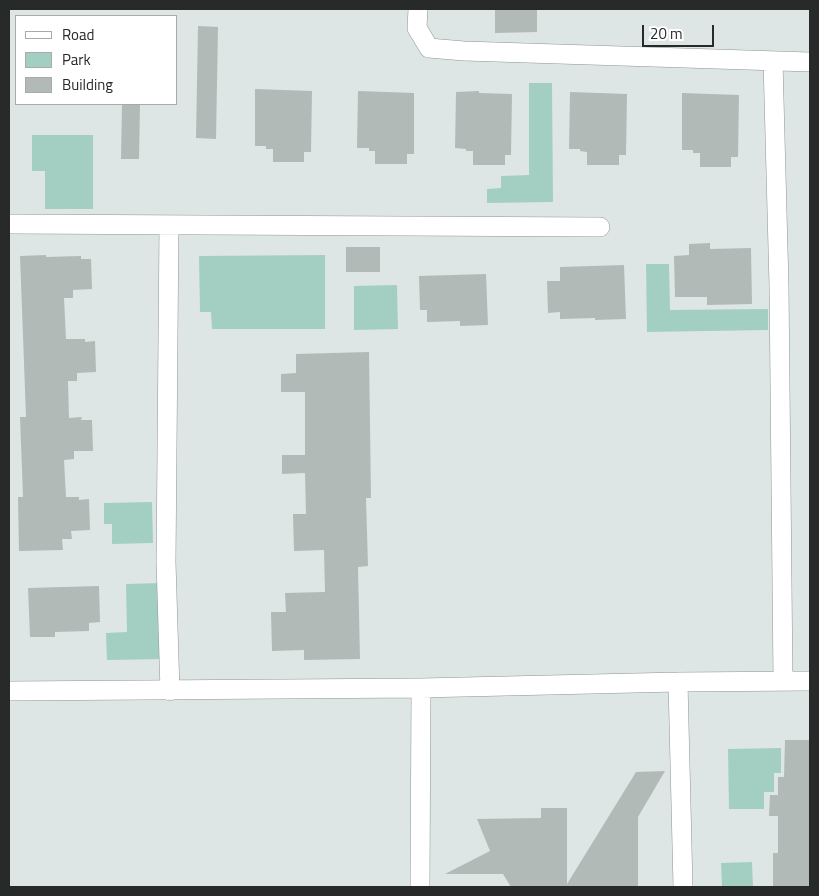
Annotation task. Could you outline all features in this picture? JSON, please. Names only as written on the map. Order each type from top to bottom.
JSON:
[{"type":"street","points":[[418,9],[417,28],[430,48],[464,51],[810,62]]},
{"type":"street","points":[[774,61],[779,286],[783,681]]},
{"type":"street","points":[[9,224],[600,227]]},
{"type":"street","points":[[169,225],[166,562],[170,691]]},
{"type":"street","points":[[9,691],[421,688],[810,681]]},
{"type":"street","points":[[678,682],[683,887]]},
{"type":"street","points":[[420,887],[421,688]]},
{"type":"green space","points":[[529,83],[552,83],[553,202],[487,203],[487,189],[501,188],[501,176],[529,175]]},
{"type":"green space","points":[[32,135],[93,135],[93,209],[45,209],[45,171],[32,171]]},
{"type":"green space","points":[[325,255],[325,329],[212,329],[211,312],[200,312],[199,256]]},
{"type":"green space","points":[[646,264],[669,264],[670,310],[768,309],[768,330],[647,332]]},
{"type":"green space","points":[[397,285],[398,329],[354,330],[354,286]]},
{"type":"green space","points":[[152,502],[153,543],[112,544],[112,524],[104,524],[104,503]]},
{"type":"green space","points":[[162,583],[164,659],[107,660],[106,633],[127,632],[126,584]]},
{"type":"green space","points":[[781,748],[781,773],[774,773],[774,792],[764,792],[764,809],[729,809],[728,749]]},
{"type":"green space","points":[[752,862],[753,887],[722,887],[721,863]]},
{"type":"building","points":[[495,9],[537,9],[537,32],[495,33]]},
{"type":"building","points":[[198,26],[218,27],[216,139],[196,138]]},
{"type":"building","points":[[255,89],[312,91],[311,152],[304,152],[304,162],[273,162],[273,149],[266,149],[266,146],[255,146]]},
{"type":"building","points":[[358,91],[414,93],[414,154],[407,154],[407,164],[375,164],[375,151],[369,151],[369,148],[357,148]]},
{"type":"building","points":[[479,91],[479,93],[512,94],[511,155],[505,155],[505,165],[473,165],[473,151],[455,148],[456,92]]},
{"type":"building","points":[[570,92],[627,94],[626,155],[619,155],[619,165],[587,165],[587,152],[580,151],[580,149],[569,149]]},
{"type":"building","points":[[682,93],[739,95],[738,157],[731,157],[731,167],[700,167],[700,153],[693,153],[693,150],[682,150]]},
{"type":"building","points":[[122,105],[140,105],[139,159],[121,159]]},
{"type":"building","points":[[710,243],[710,249],[751,248],[752,304],[707,305],[707,297],[675,297],[674,256],[689,255],[689,244]]},
{"type":"building","points":[[346,247],[380,247],[380,272],[346,272]]},
{"type":"building","points":[[46,255],[46,257],[81,256],[81,259],[91,259],[92,289],[73,290],[73,298],[64,298],[66,339],[85,339],[85,342],[95,341],[96,372],[77,373],[77,381],[68,381],[69,418],[82,417],[81,420],[92,420],[93,451],[74,451],[74,459],[64,460],[66,497],[79,497],[79,500],[89,499],[90,530],[71,531],[72,539],[62,539],[63,550],[19,551],[18,497],[23,497],[20,417],[26,417],[20,256]]},
{"type":"building","points":[[624,265],[626,319],[560,319],[560,312],[548,313],[547,281],[560,281],[560,267]]},
{"type":"building","points":[[486,274],[488,325],[460,326],[460,321],[427,322],[427,310],[420,310],[419,276]]},
{"type":"building","points":[[369,352],[371,498],[366,498],[368,566],[358,567],[360,659],[304,660],[304,650],[272,651],[271,612],[286,612],[285,593],[325,592],[324,550],[294,551],[293,514],[306,514],[305,473],[282,474],[282,455],[305,455],[305,392],[281,392],[281,374],[296,373],[296,354]]},
{"type":"building","points":[[99,586],[100,622],[89,623],[89,631],[55,632],[55,637],[30,637],[28,588]]},
{"type":"building","points":[[785,740],[810,740],[810,887],[773,887],[773,853],[778,853],[778,816],[769,816],[770,795],[778,795],[778,777],[784,777]]},
{"type":"building","points":[[665,771],[638,817],[638,887],[511,887],[503,874],[445,874],[490,851],[477,819],[541,818],[541,808],[567,808],[567,884],[636,772]]}]
